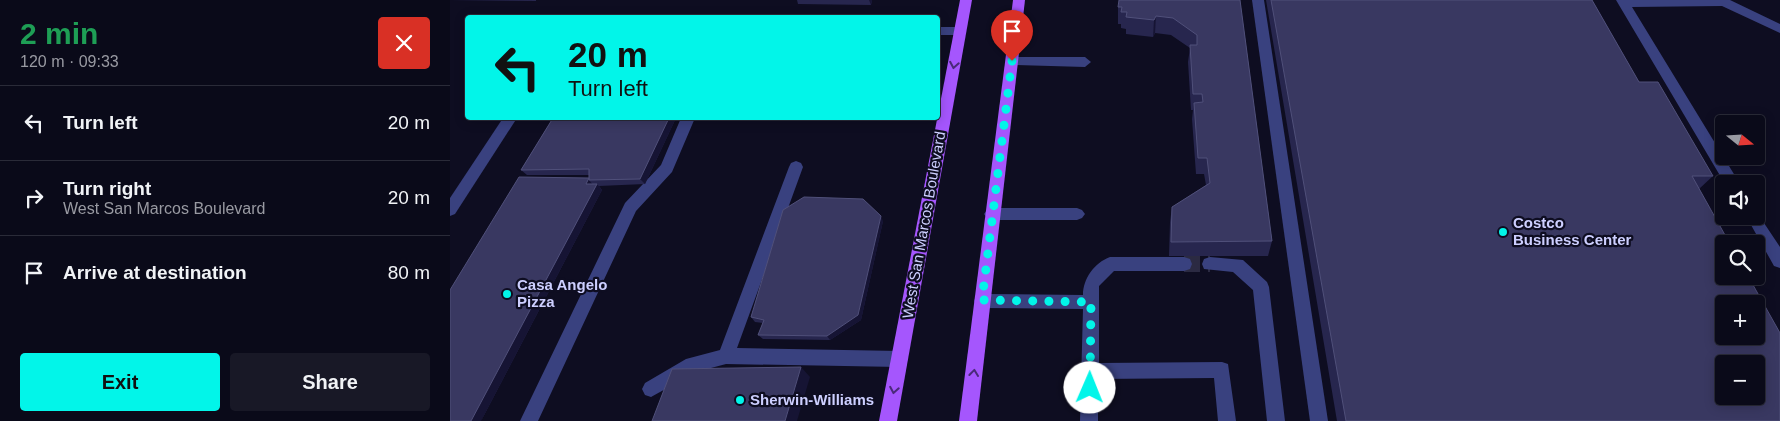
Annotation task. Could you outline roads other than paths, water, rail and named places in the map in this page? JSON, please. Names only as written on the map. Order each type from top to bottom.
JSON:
[{"type":"main road","name":"West San Marcos Boulevard","points":[[888,421],[942,109],[966,0]]},
{"type":"main road","points":[[968,421],[1018,0]]},
{"type":"street","points":[[1258,0],[1319,421]]},
{"type":"street","points":[[1623,1],[1722,1],[1780,30]]},
{"type":"street","points":[[1623,1],[1728,175]]},
{"type":"street","points":[[940,31],[960,31]]},
{"type":"street","points":[[1012,61],[1085,62]]},
{"type":"street","points":[[450,210],[509,120]]},
{"type":"street","points":[[529,421],[630,207],[667,168],[687,120]]},
{"type":"street","points":[[726,356],[796,167]]},
{"type":"street","points":[[992,214],[1076,214]]},
{"type":"street","points":[[1758,225],[1780,261]]},
{"type":"street","points":[[1089,421],[1091,284],[1110,264],[1184,264]]},
{"type":"street","points":[[1210,264],[1237,265],[1261,287],[1276,421]]},
{"type":"street","points":[[982,300],[1091,302]]},
{"type":"street","points":[[651,389],[692,365],[726,356],[899,359]]},
{"type":"street","points":[[1090,371],[1222,370],[1227,421]]},
{"type":"tunnel","points":[[1184,264],[1210,264]]},
{"type":"place","name":"Costco Business Center","points":[[1503,232]]},
{"type":"place","name":"Casa Angelo Pizza","points":[[507,294]]},
{"type":"place","name":"Sherwin-Williams","points":[[740,400]]}]
